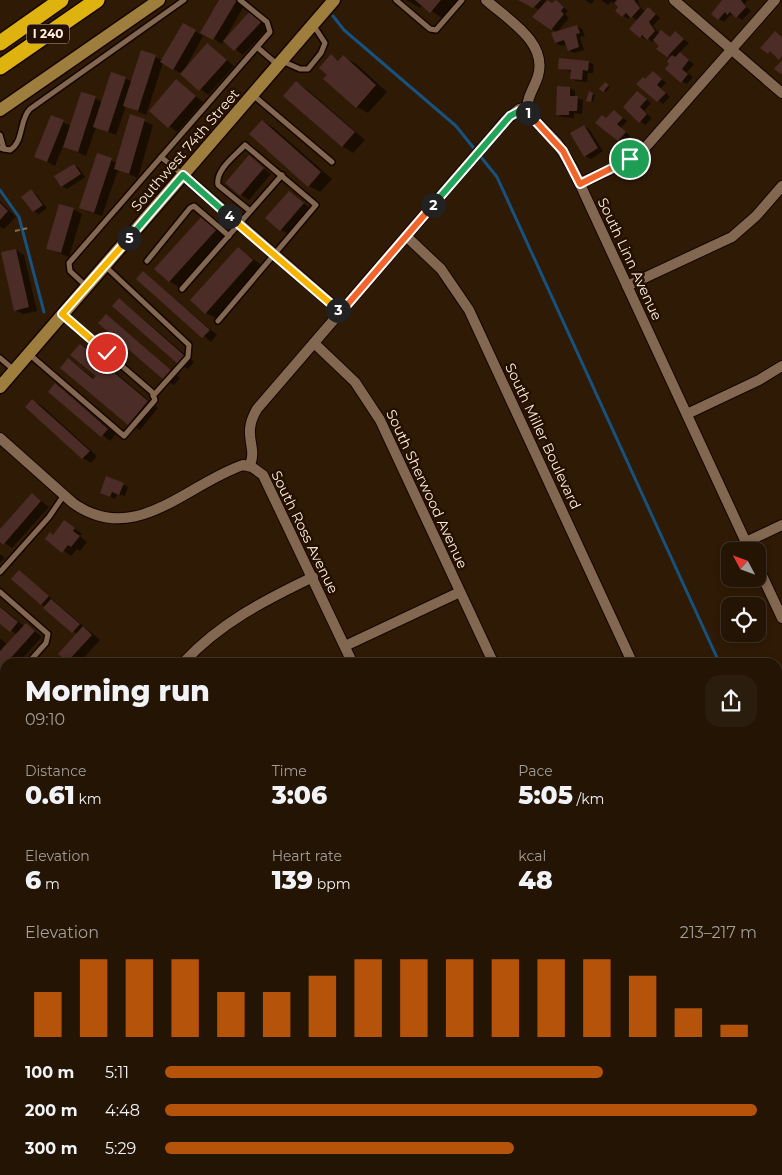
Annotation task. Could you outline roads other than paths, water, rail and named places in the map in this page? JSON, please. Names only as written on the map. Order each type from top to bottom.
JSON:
[{"type":"highway","name":"I 240","points":[[0,43],[61,0]]},
{"type":"highway","name":"I 240","points":[[0,67],[97,0]]},
{"type":"main road","points":[[0,110],[159,0]]},
{"type":"main road","name":"Southwest 74th Street","points":[[0,386],[334,0]]},
{"type":"street","points":[[0,438],[64,495],[94,515],[107,519],[125,520],[147,513],[236,468],[250,465],[252,455],[249,428],[254,416],[314,343],[510,116],[527,107],[539,73],[537,52],[523,33],[486,0]]},
{"type":"street","points":[[674,0],[782,93]]},
{"type":"street","points":[[580,184],[621,164],[644,149],[775,0]]},
{"type":"street","name":"South Linn Avenue","points":[[527,107],[530,116],[563,151],[580,184],[746,542]]},
{"type":"street","points":[[183,175],[341,312]]},
{"type":"street","points":[[627,286],[732,238],[750,223],[782,186]]},
{"type":"street","name":"South Miller Boulevard","points":[[406,236],[441,269],[469,310],[630,658]]},
{"type":"street","name":"South Sherwood Avenue","points":[[314,343],[355,382],[380,420],[490,658]]},
{"type":"street","points":[[687,414],[760,380],[782,366]]},
{"type":"street","name":"South Ross Avenue","points":[[250,465],[263,475],[350,658]]},
{"type":"street","points":[[754,542],[782,524]]},
{"type":"street","points":[[188,658],[240,614],[312,577]]},
{"type":"street","points":[[766,584],[782,618]]},
{"type":"street","points":[[344,646],[460,592]]},
{"type":"lane","points":[[0,135],[2,149],[10,150],[16,146],[24,117],[30,109],[184,0]]},
{"type":"lane","points":[[86,286],[70,272],[69,263],[270,32],[270,26],[240,0]]},
{"type":"lane","points":[[396,0],[430,30],[436,30],[462,0]]},
{"type":"lane","points":[[258,48],[280,63],[300,69],[308,69],[322,53],[325,43],[313,25]]},
{"type":"lane","points":[[252,94],[332,162]]},
{"type":"lane","points":[[218,321],[316,205],[245,144],[221,171],[217,180],[218,185],[250,211]]},
{"type":"lane","points":[[161,157],[183,175]]},
{"type":"lane","points":[[182,289],[282,175]]},
{"type":"lane","points":[[147,261],[190,208],[194,206],[229,236]]},
{"type":"lane","points":[[104,266],[189,345],[188,357],[153,396]]},
{"type":"lane","points":[[29,353],[124,436],[154,400],[152,392],[62,314]]},
{"type":"lane","points":[[0,358],[14,370]]},
{"type":"lane","points":[[0,572],[49,517],[64,495]]},
{"type":"lane","points":[[0,592],[48,634],[46,643],[33,658]]},
{"type":"waterway","points":[[333,16],[344,30],[456,126],[497,177],[717,658]]},
{"type":"waterway","points":[[0,190],[19,217],[44,312]]}]
